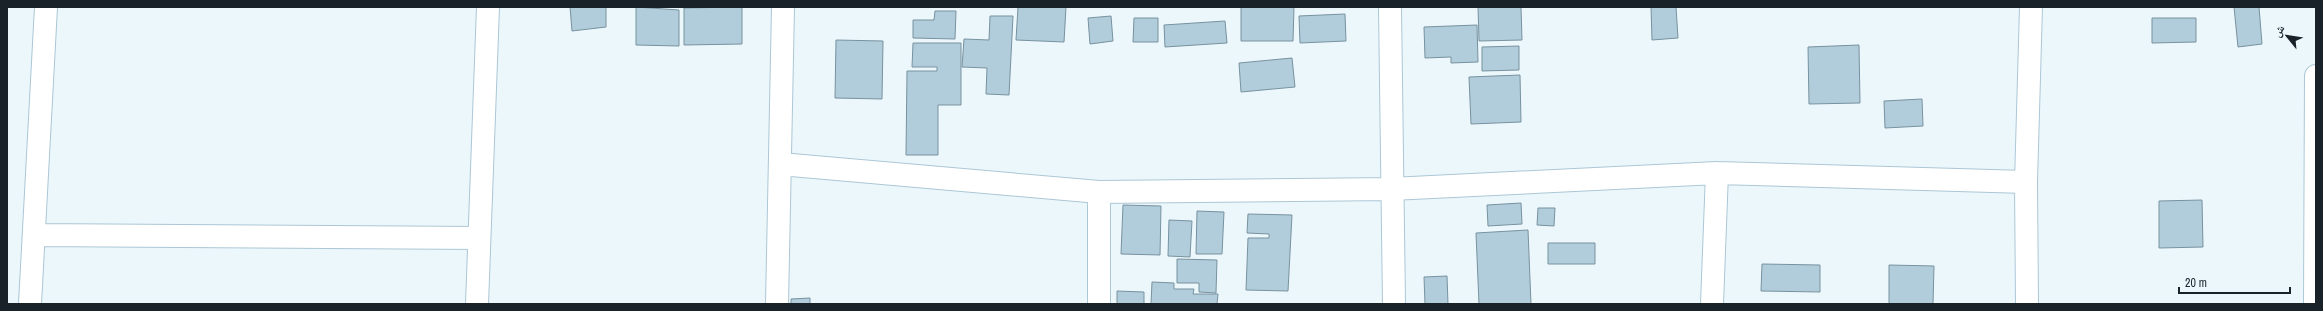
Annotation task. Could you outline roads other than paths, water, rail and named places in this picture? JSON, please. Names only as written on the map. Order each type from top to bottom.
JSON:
[{"type":"street","points":[[30,304],[46,7]]},
{"type":"street","points":[[477,304],[488,7]]},
{"type":"street","points":[[777,304],[783,7]]},
{"type":"street","points":[[1390,7],[1391,189],[1394,304]]},
{"type":"street","points":[[2027,304],[2026,182],[2030,7]]},
{"type":"street","points":[[2315,304],[2316,76]]},
{"type":"street","points":[[780,164],[1099,192],[1391,189],[1717,173],[2026,182]]},
{"type":"street","points":[[1712,304],[1717,173]]},
{"type":"street","points":[[1099,192],[1099,304]]},
{"type":"street","points":[[34,235],[479,238]]}]
